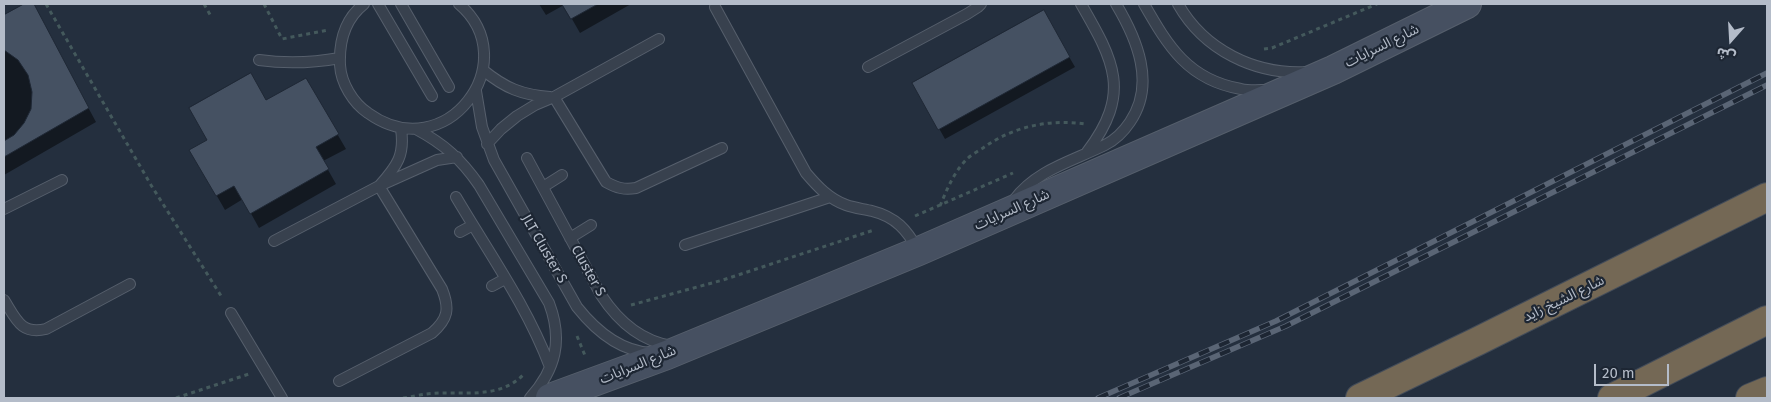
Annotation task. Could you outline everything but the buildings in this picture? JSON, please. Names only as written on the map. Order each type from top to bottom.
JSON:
[{"type":"highway","name":"شارع الشيخ زايد","points":[[1360,398],[1478,342],[1767,197]]},
{"type":"highway","points":[[1612,398],[1767,320]]},
{"type":"highway","points":[[1750,398],[1767,391]]},
{"type":"main road","name":"شارع السرايات","points":[[550,398],[675,351],[919,251],[1333,70],[1467,4]]},
{"type":"lane","name":"JLT Cluster S","points":[[364,4],[357,9],[346,27],[340,48],[340,70],[348,91],[361,109],[380,122],[401,129],[416,129],[440,123],[461,110],[476,91],[483,70],[484,49],[478,28],[467,10],[459,4]]},
{"type":"lane","points":[[378,4],[432,96]]},
{"type":"lane","points":[[401,4],[449,87]]},
{"type":"lane","points":[[868,68],[981,4]]},
{"type":"lane","points":[[1081,4],[1105,46],[1112,70],[1114,96],[1109,116],[1099,136],[1086,152]]},
{"type":"lane","points":[[1004,214],[1017,196],[1035,178],[1086,152],[1106,145],[1124,131],[1137,112],[1143,90],[1142,66],[1136,42],[1116,4]]},
{"type":"lane","points":[[1144,4],[1181,60],[1209,79],[1241,89],[1266,90],[1275,90],[1307,81]]},
{"type":"lane","points":[[1178,4],[1201,34],[1229,55],[1261,68],[1296,72],[1333,70]]},
{"type":"lane","points":[[715,7],[806,173],[817,186],[844,205],[885,215],[897,222],[909,232],[919,251]]},
{"type":"lane","points":[[487,144],[517,116],[535,105],[554,97],[659,39]]},
{"type":"lane","points":[[259,60],[300,64],[340,58]]},
{"type":"lane","points":[[483,70],[499,83],[516,91],[534,96],[554,97]]},
{"type":"lane","name":"JLT Cluster S","points":[[476,91],[487,144],[502,176],[570,295],[590,324],[607,337],[626,347],[646,353],[675,351]]},
{"type":"lane","points":[[554,97],[606,182],[615,188],[636,188],[722,148]]},
{"type":"lane","points":[[379,186],[399,159],[403,144],[401,129]]},
{"type":"lane","name":"JLT Cluster S","points":[[416,129],[431,137],[457,157],[479,185],[549,303],[555,319],[557,338],[554,358],[542,382],[530,398]]},
{"type":"lane","points":[[274,242],[379,186],[437,160],[457,157]]},
{"type":"lane","name":"Cluster S","points":[[527,158],[611,310],[626,325],[643,337],[675,351]]},
{"type":"lane","points":[[543,187],[562,175]]},
{"type":"lane","points":[[4,209],[62,180]]},
{"type":"lane","points":[[339,381],[432,333],[441,324],[446,313],[447,301],[442,289],[379,186]]},
{"type":"lane","points":[[685,245],[830,196]]},
{"type":"lane","points":[[456,197],[535,330],[550,367]]},
{"type":"lane","points":[[460,232],[473,225]]},
{"type":"lane","points":[[570,238],[591,225]]},
{"type":"lane","points":[[492,286],[505,280]]},
{"type":"lane","points":[[4,300],[17,321],[25,329],[35,332],[46,329],[130,284]]},
{"type":"lane","points":[[231,313],[282,398]]},
{"type":"path","points":[[46,4],[151,186],[231,313]]},
{"type":"path","points":[[204,4],[212,18]]},
{"type":"path","points":[[264,4],[282,40],[346,27]]},
{"type":"path","points":[[940,206],[951,181],[967,158],[1012,130],[1041,123],[1067,121],[1094,125]]},
{"type":"path","points":[[176,398],[264,369]]},
{"type":"railway","points":[[1098,398],[1276,321],[1767,73]]},
{"type":"railway","points":[[1119,398],[1286,326],[1767,85]]}]
